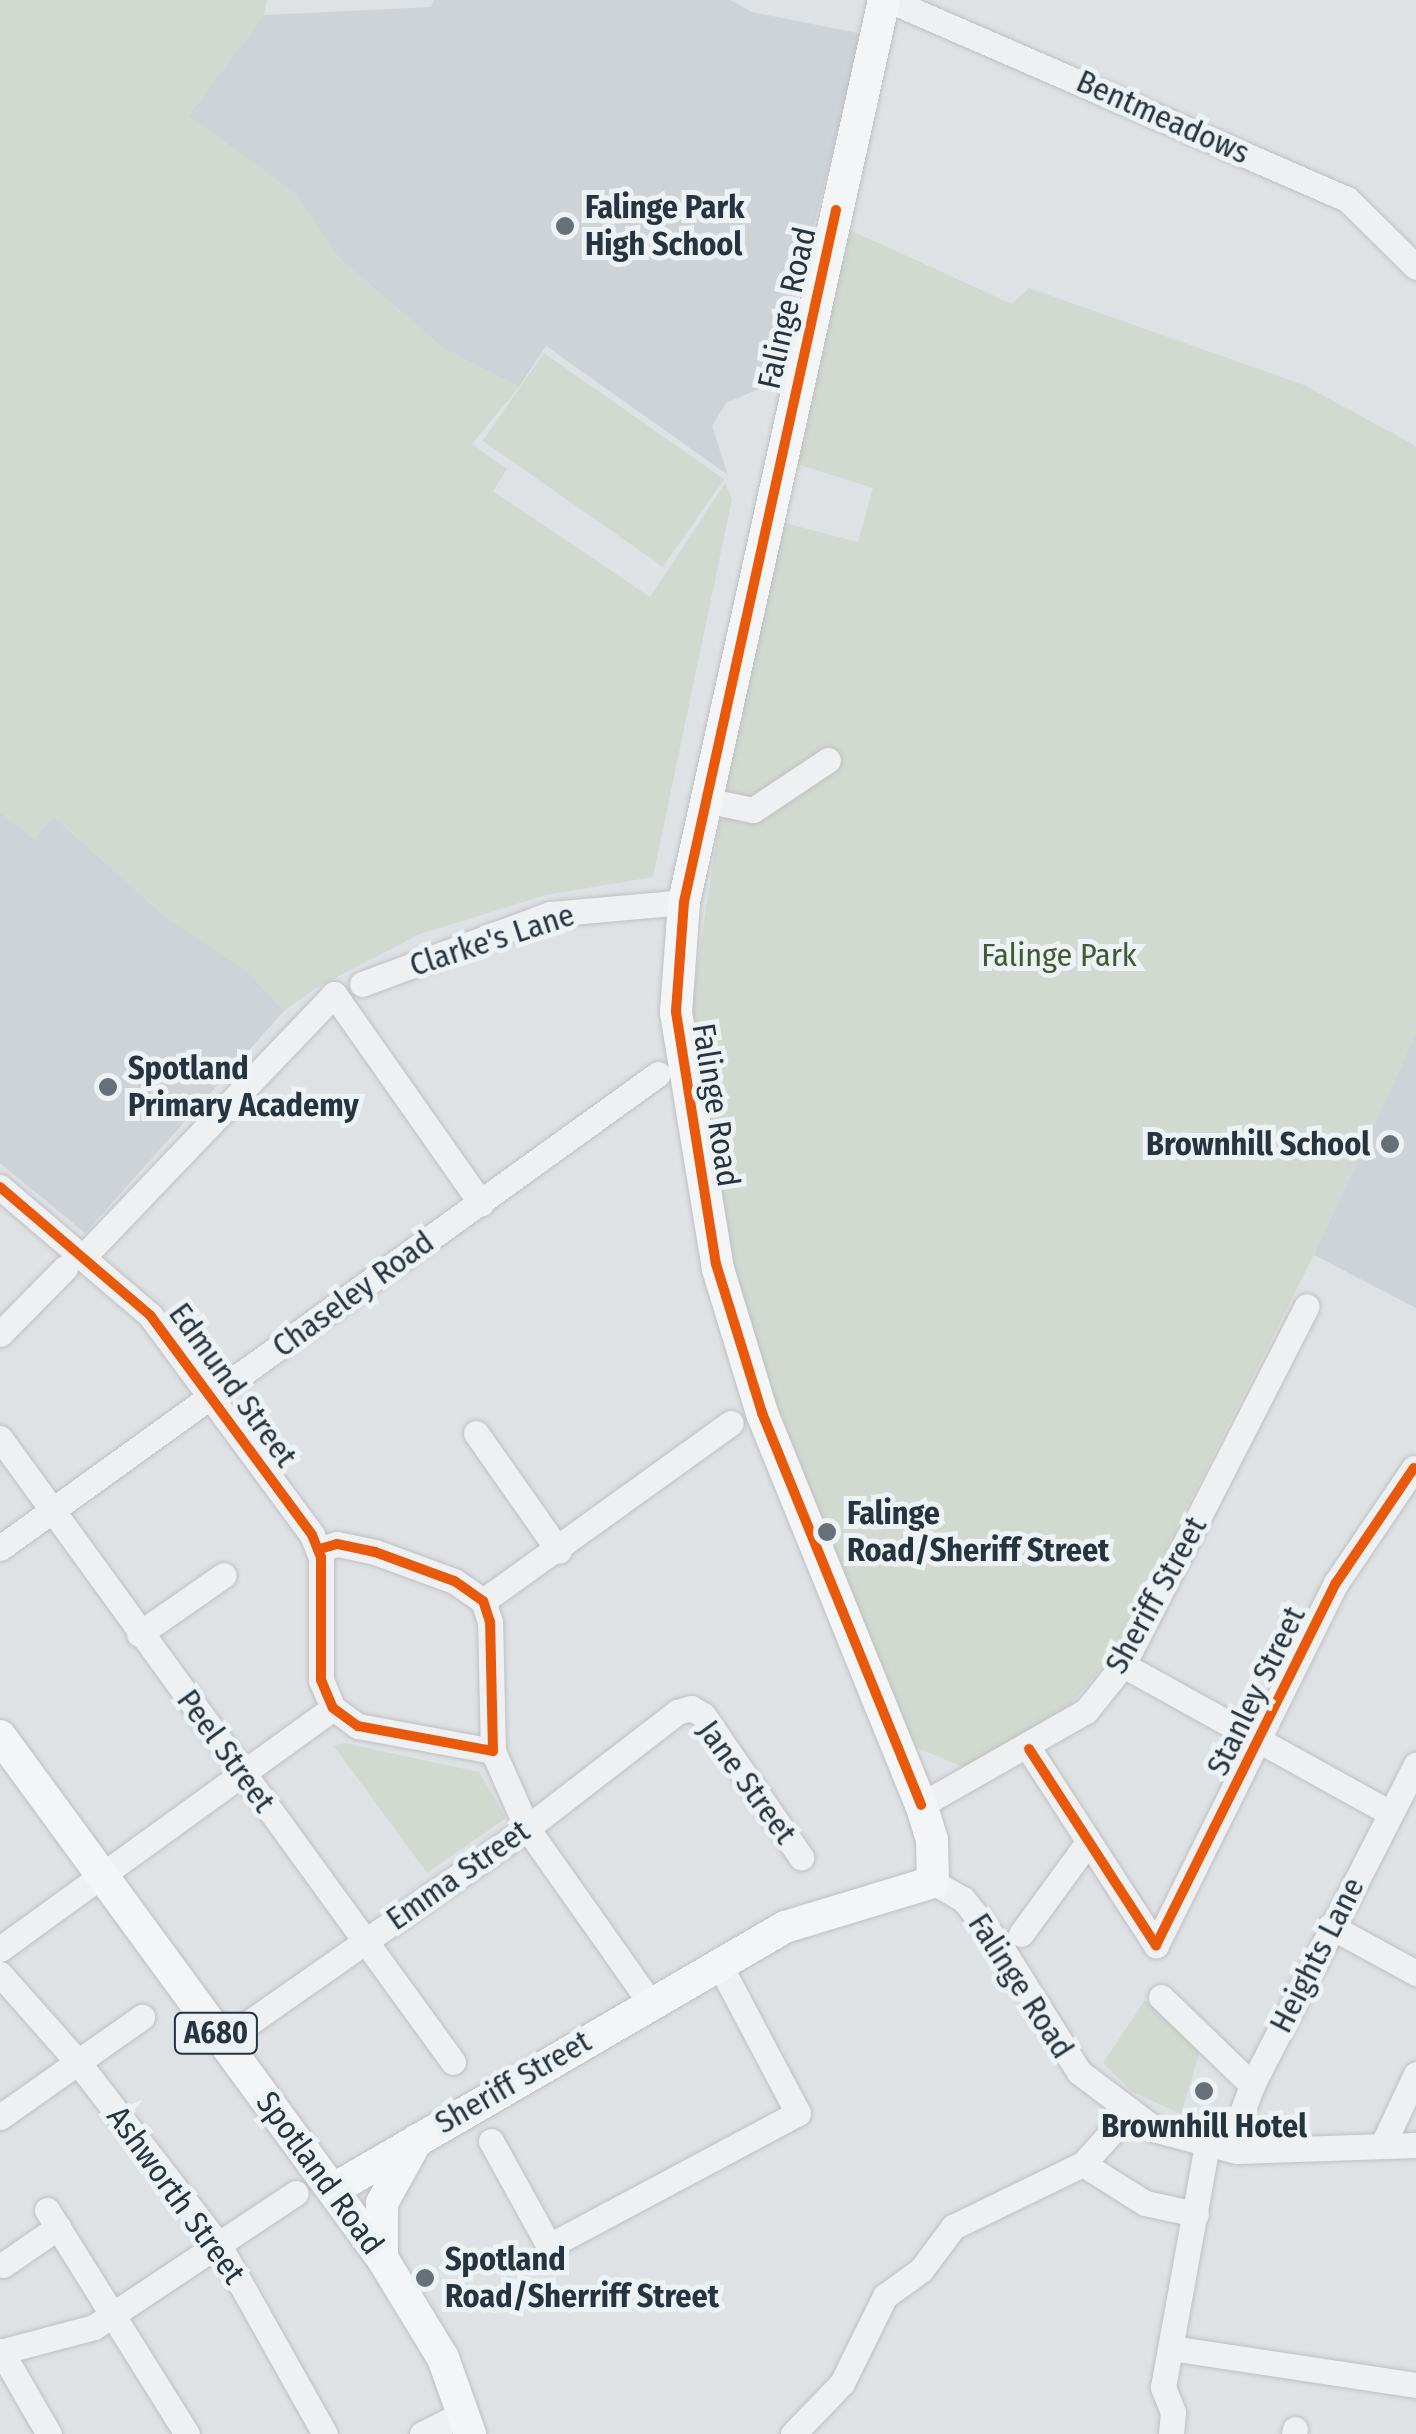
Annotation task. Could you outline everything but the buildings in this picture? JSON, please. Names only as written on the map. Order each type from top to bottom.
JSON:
[{"type":"main road","name":"Falinge Road","points":[[886,0],[705,800],[684,902],[676,1012],[716,1264],[762,1413],[921,1805],[932,1840],[934,1882]]},
{"type":"main road","name":"Spotland Road","points":[[0,1736],[382,2258],[442,2358],[466,2424]]},
{"type":"main road","name":"Sheriff Street","points":[[334,2189],[785,1926],[934,1882]]},
{"type":"main road","name":"Sheriff Street","points":[[382,2258],[382,2203],[419,2136]]},
{"type":"street","name":"Bentmeadows","points":[[886,0],[1347,199],[1416,267]]},
{"type":"street","points":[[705,800],[752,810],[828,760]]},
{"type":"street","name":"Clarke's Lane","points":[[362,984],[550,914],[684,902]]},
{"type":"street","points":[[4,1323],[75,1262],[334,994],[481,1203]]},
{"type":"street","name":"Chaseley Road","points":[[0,1548],[658,1074]]},
{"type":"street","name":"Edmund Street","points":[[0,1187],[75,1262],[150,1315],[319,1549]]},
{"type":"street","name":"Sheriff Street","points":[[921,1805],[1029,1748],[1086,1711],[1123,1666],[1308,1306]]},
{"type":"street","points":[[483,1601],[560,1551],[732,1424]]},
{"type":"street","points":[[476,1432],[560,1551]]},
{"type":"street","name":"Peel Street","points":[[0,1438],[453,2062]]},
{"type":"street","name":"Stanley Street","points":[[1088,1842],[1156,1945],[1336,1583],[1414,1468]]},
{"type":"street","points":[[493,1752],[358,1726],[333,1708],[322,1680],[319,1549],[337,1544],[375,1552],[454,1581],[483,1601],[490,1622],[493,1752],[527,1828],[651,2004]]},
{"type":"street","points":[[139,1634],[224,1575]]},
{"type":"street","points":[[1123,1666],[1390,1813]]},
{"type":"street","points":[[0,1948],[333,1708]]},
{"type":"street","name":"Emma Street","points":[[223,2041],[691,1708]]},
{"type":"street","name":"Jane Street","points":[[691,1708],[703,1716],[801,1857]]},
{"type":"street","points":[[1021,1934],[1088,1842],[1029,1748]]},
{"type":"street","name":"Heights Lane","points":[[1237,2151],[1237,2126],[1252,2085],[1416,1764]]},
{"type":"street","name":"Falinge Road","points":[[934,1882],[963,1898],[1001,1947],[1071,2063],[1127,2114],[1207,2146],[1237,2151],[1384,2142],[1416,2145]]},
{"type":"street","points":[[1330,1926],[1416,1973]]},
{"type":"street","points":[[491,2141],[549,2246],[798,2114],[718,1964]]},
{"type":"street","name":"Ashworth Street","points":[[0,1974],[77,2062],[220,2247],[325,2434]]},
{"type":"street","points":[[1161,1997],[1252,2085]]},
{"type":"street","points":[[0,2117],[142,2017]]},
{"type":"street","points":[[1384,2142],[1416,2074]]},
{"type":"street","points":[[793,2434],[842,2384],[885,2296],[922,2270],[953,2226],[1083,2164],[1127,2114]]},
{"type":"street","points":[[1171,2434],[1172,2412],[1163,2387],[1207,2146]]},
{"type":"street","points":[[1083,2164],[1144,2203],[1196,2214]]},
{"type":"street","points":[[49,2434],[1,2351],[94,2327],[296,2194]]},
{"type":"street","points":[[3,2265],[53,2218],[117,2313],[187,2434]]},
{"type":"street","points":[[1171,2348],[1416,2385]]},
{"type":"street","points":[[422,2434],[466,2424]]},
{"type":"shaded area","name":"Falinge Park High School","points":[[434,0],[730,0],[752,12],[863,34],[773,383],[726,403],[712,426],[728,475],[546,346],[519,387],[443,348],[339,258],[296,194],[188,116],[264,15],[431,7]]},
{"type":"shaded area","name":"Spotland Primary Academy","points":[[0,812],[34,839],[54,817],[166,917],[249,973],[284,1011],[85,1233],[0,1163]]},
{"type":"shaded area","name":"Brownhill School","points":[[1416,1033],[1416,1308],[1314,1255]]},
{"type":"green space","points":[[0,0],[267,0],[264,15],[188,116],[296,194],[339,258],[443,348],[519,387],[472,444],[507,469],[493,491],[650,597],[725,483],[732,499],[653,877],[546,895],[420,934],[316,988],[284,1011],[249,973],[166,917],[54,817],[34,839],[0,812]]},
{"type":"green space","name":"Falinge Park","points":[[841,226],[1012,304],[1029,288],[1304,385],[1416,446],[1416,1033],[1314,1255],[1112,1656],[1069,1706],[968,1769],[910,1745],[769,1384],[733,1273],[690,1015],[748,631],[773,520],[858,542],[873,488],[790,462]]},
{"type":"green space","points":[[544,353],[724,479],[663,567],[483,441]]},
{"type":"green space","points":[[344,1743],[479,1772],[506,1818],[427,1873],[334,1746]]},
{"type":"green space","points":[[1145,2000],[1200,2051],[1181,2114],[1131,2091],[1103,2063]]},
{"type":"cycle path","points":[[836,210],[684,902],[676,1012],[716,1264],[762,1413],[921,1805]]},
{"type":"cycle path","points":[[0,1187],[150,1315],[312,1535],[321,1557],[321,1680],[333,1708],[358,1726],[493,1751],[490,1622],[483,1601],[454,1581],[375,1552],[337,1544],[319,1549]]},
{"type":"cycle path","points":[[1029,1749],[1156,1945],[1336,1583],[1414,1468]]},
{"type":"place","name":"Falinge Park High School","points":[[565,226]]},
{"type":"place","name":"Spotland Primary Academy","points":[[108,1087]]},
{"type":"place","name":"Brownhill School","points":[[1390,1144]]},
{"type":"place","name":"Falinge Road/Sheriff Street","points":[[827,1532]]},
{"type":"place","name":"Brownhill Hotel","points":[[1204,2091]]},
{"type":"place","name":"Spotland Road/Sherriff Street","points":[[425,2278]]}]
